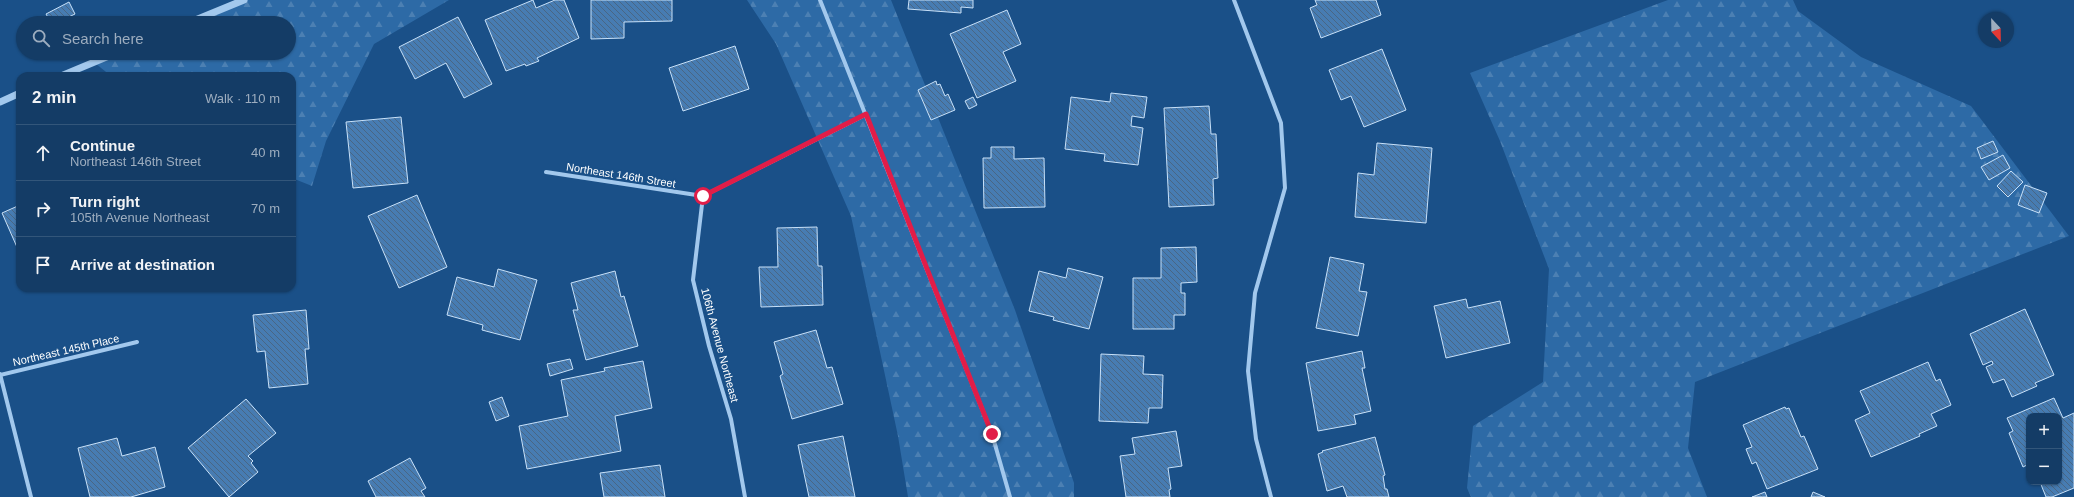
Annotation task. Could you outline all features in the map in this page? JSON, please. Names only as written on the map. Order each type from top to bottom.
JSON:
[{"type":"street","points":[[202,16],[229,3],[244,0]]},
{"type":"street","points":[[820,0],[992,434],[1010,497]]},
{"type":"street","points":[[1234,0],[1281,123],[1285,188],[1254,293],[1248,371],[1256,439],[1271,497]]},
{"type":"street","points":[[71,72],[99,60]]},
{"type":"street","points":[[0,102],[16,95]]},
{"type":"street","points":[[703,196],[866,114]]},
{"type":"street","name":"Northeast 146th Street","points":[[546,172],[703,196]]},
{"type":"street","name":"106th Avenue Northeast","points":[[703,196],[693,280],[709,346],[731,419],[745,497]]},
{"type":"street","name":"Northeast 145th Place","points":[[0,374],[137,342]]},
{"type":"street","points":[[0,374],[31,497]]},
{"type":"green space","points":[[244,0],[449,0],[374,44],[326,141],[312,186],[296,180],[296,72],[106,72],[95,63],[102,60],[296,60],[296,16],[206,16]]},
{"type":"green space","points":[[747,0],[891,0],[1015,310],[1074,483],[1074,497],[908,497],[898,436],[851,216],[776,44]]},
{"type":"green space","points":[[1668,0],[1793,0],[1798,11],[1861,57],[1971,106],[2069,236],[1695,382],[1688,448],[1707,497],[1471,497],[1467,488],[1473,426],[1543,382],[1549,269],[1500,141],[1470,73]]},
{"type":"building","points":[[533,0],[536,8],[555,0],[564,0],[579,38],[537,58],[539,61],[506,71],[485,20]]},
{"type":"building","points":[[591,0],[672,0],[672,21],[624,22],[624,38],[591,39]]},
{"type":"building","points":[[909,0],[973,0],[973,8],[961,7],[961,13],[908,9]]},
{"type":"building","points":[[1315,0],[1376,0],[1381,15],[1321,38],[1310,8],[1317,5]]},
{"type":"building","points":[[69,2],[75,14],[71,16],[47,16],[46,14]]},
{"type":"building","points":[[1007,10],[1021,44],[1003,52],[1016,81],[977,98],[950,34]]},
{"type":"building","points":[[458,17],[492,84],[464,98],[446,63],[415,79],[399,47]]},
{"type":"building","points":[[735,46],[749,89],[683,111],[669,68]]},
{"type":"building","points":[[1382,49],[1406,110],[1364,127],[1351,96],[1341,100],[1329,70]]},
{"type":"building","points":[[936,81],[937,85],[940,84],[945,96],[948,94],[955,110],[931,120],[918,90]]},
{"type":"building","points":[[1111,93],[1147,97],[1144,118],[1132,116],[1131,126],[1143,128],[1138,165],[1104,161],[1105,154],[1065,149],[1071,97],[1110,102]]},
{"type":"building","points":[[973,97],[977,105],[969,109],[965,101]]},
{"type":"building","points":[[1209,106],[1211,134],[1216,134],[1218,178],[1213,179],[1214,205],[1169,207],[1164,108]]},
{"type":"building","points":[[401,117],[408,183],[353,188],[346,122]]},
{"type":"building","points":[[1993,141],[1998,152],[1981,159],[1977,148]]},
{"type":"building","points":[[1377,143],[1432,148],[1426,223],[1355,217],[1358,173],[1374,175]]},
{"type":"building","points":[[991,147],[1014,147],[1014,159],[1044,158],[1045,207],[984,208],[983,158],[991,158]]},
{"type":"building","points":[[2003,155],[2010,168],[1989,180],[1981,167]]},
{"type":"building","points":[[2011,171],[2023,182],[2008,197],[1997,186]]},
{"type":"building","points":[[2025,185],[2047,193],[2039,213],[2018,205]]},
{"type":"building","points":[[417,195],[447,267],[399,288],[368,216]]},
{"type":"building","points":[[16,207],[16,245],[2,213]]},
{"type":"building","points":[[817,227],[818,266],[822,266],[823,305],[761,307],[759,267],[778,267],[777,228]]},
{"type":"building","points":[[1196,247],[1197,282],[1181,283],[1181,293],[1185,293],[1185,315],[1174,315],[1174,329],[1133,329],[1133,278],[1161,278],[1161,248]]},
{"type":"building","points":[[1330,257],[1364,264],[1359,291],[1367,292],[1358,336],[1316,328]]},
{"type":"building","points":[[1068,268],[1103,277],[1089,329],[1053,320],[1054,317],[1029,311],[1039,271],[1066,278]]},
{"type":"building","points":[[498,269],[537,280],[520,340],[482,330],[483,325],[447,315],[457,277],[494,287]]},
{"type":"building","points":[[615,271],[621,297],[624,296],[638,346],[586,360],[573,310],[578,310],[571,283]]},
{"type":"building","points":[[1466,299],[1468,308],[1500,301],[1510,343],[1446,358],[1434,306]]},
{"type":"building","points":[[2025,309],[2054,375],[2035,383],[2037,386],[2012,397],[2004,379],[1993,383],[1986,367],[1993,364],[1992,361],[1983,365],[1970,334]]},
{"type":"building","points":[[306,310],[309,349],[305,349],[308,384],[269,388],[265,351],[257,352],[253,315]]},
{"type":"building","points":[[816,330],[827,368],[832,367],[843,404],[792,419],[780,376],[783,374],[774,342]]},
{"type":"building","points":[[1362,351],[1365,368],[1362,368],[1371,411],[1354,415],[1356,424],[1318,431],[1306,363]]},
{"type":"building","points":[[1101,354],[1144,356],[1143,374],[1163,375],[1162,408],[1149,408],[1148,423],[1099,421]]},
{"type":"building","points":[[570,359],[573,369],[550,376],[547,364]]},
{"type":"building","points":[[643,361],[652,408],[615,416],[621,451],[527,469],[519,426],[568,416],[561,380],[605,371],[604,368]]},
{"type":"building","points":[[1928,362],[1936,381],[1940,379],[1951,405],[1931,414],[1937,426],[1919,434],[1920,436],[1871,457],[1855,420],[1870,413],[1860,391]]},
{"type":"building","points":[[502,397],[509,416],[496,421],[489,402]]},
{"type":"building","points":[[2054,398],[2061,413],[2026,413],[2026,466],[2023,467],[2009,433],[2013,431],[2007,418]]},
{"type":"building","points":[[246,399],[276,433],[248,456],[253,461],[251,463],[258,472],[229,497],[188,448]]},
{"type":"building","points":[[1785,407],[1786,409],[1789,408],[1801,437],[1804,436],[1818,469],[1767,489],[1756,462],[1752,464],[1746,449],[1752,447],[1743,425]]},
{"type":"building","points":[[2074,413],[2074,488],[2052,497],[2046,497],[2041,485],[2062,485],[2062,416],[2063,418]]},
{"type":"building","points":[[1176,431],[1182,466],[1168,468],[1171,489],[1169,490],[1170,497],[1126,497],[1120,456],[1135,454],[1132,438]]},
{"type":"building","points":[[843,436],[855,497],[809,497],[798,445]]},
{"type":"building","points":[[1375,437],[1385,475],[1383,476],[1385,489],[1387,489],[1389,497],[1347,497],[1343,486],[1327,491],[1318,454],[1323,452],[1322,451]]},
{"type":"building","points":[[117,438],[122,456],[155,447],[165,487],[131,497],[90,497],[78,448]]},
{"type":"building","points":[[410,458],[426,488],[421,491],[425,497],[376,497],[368,481]]},
{"type":"building","points":[[660,465],[665,497],[604,497],[600,473]]},
{"type":"building","points":[[1765,492],[1767,497],[1752,497]]},
{"type":"building","points":[[1813,492],[1825,497],[1811,497]]},
{"type":"route","points":[[703,196],[866,114],[992,434]]}]
